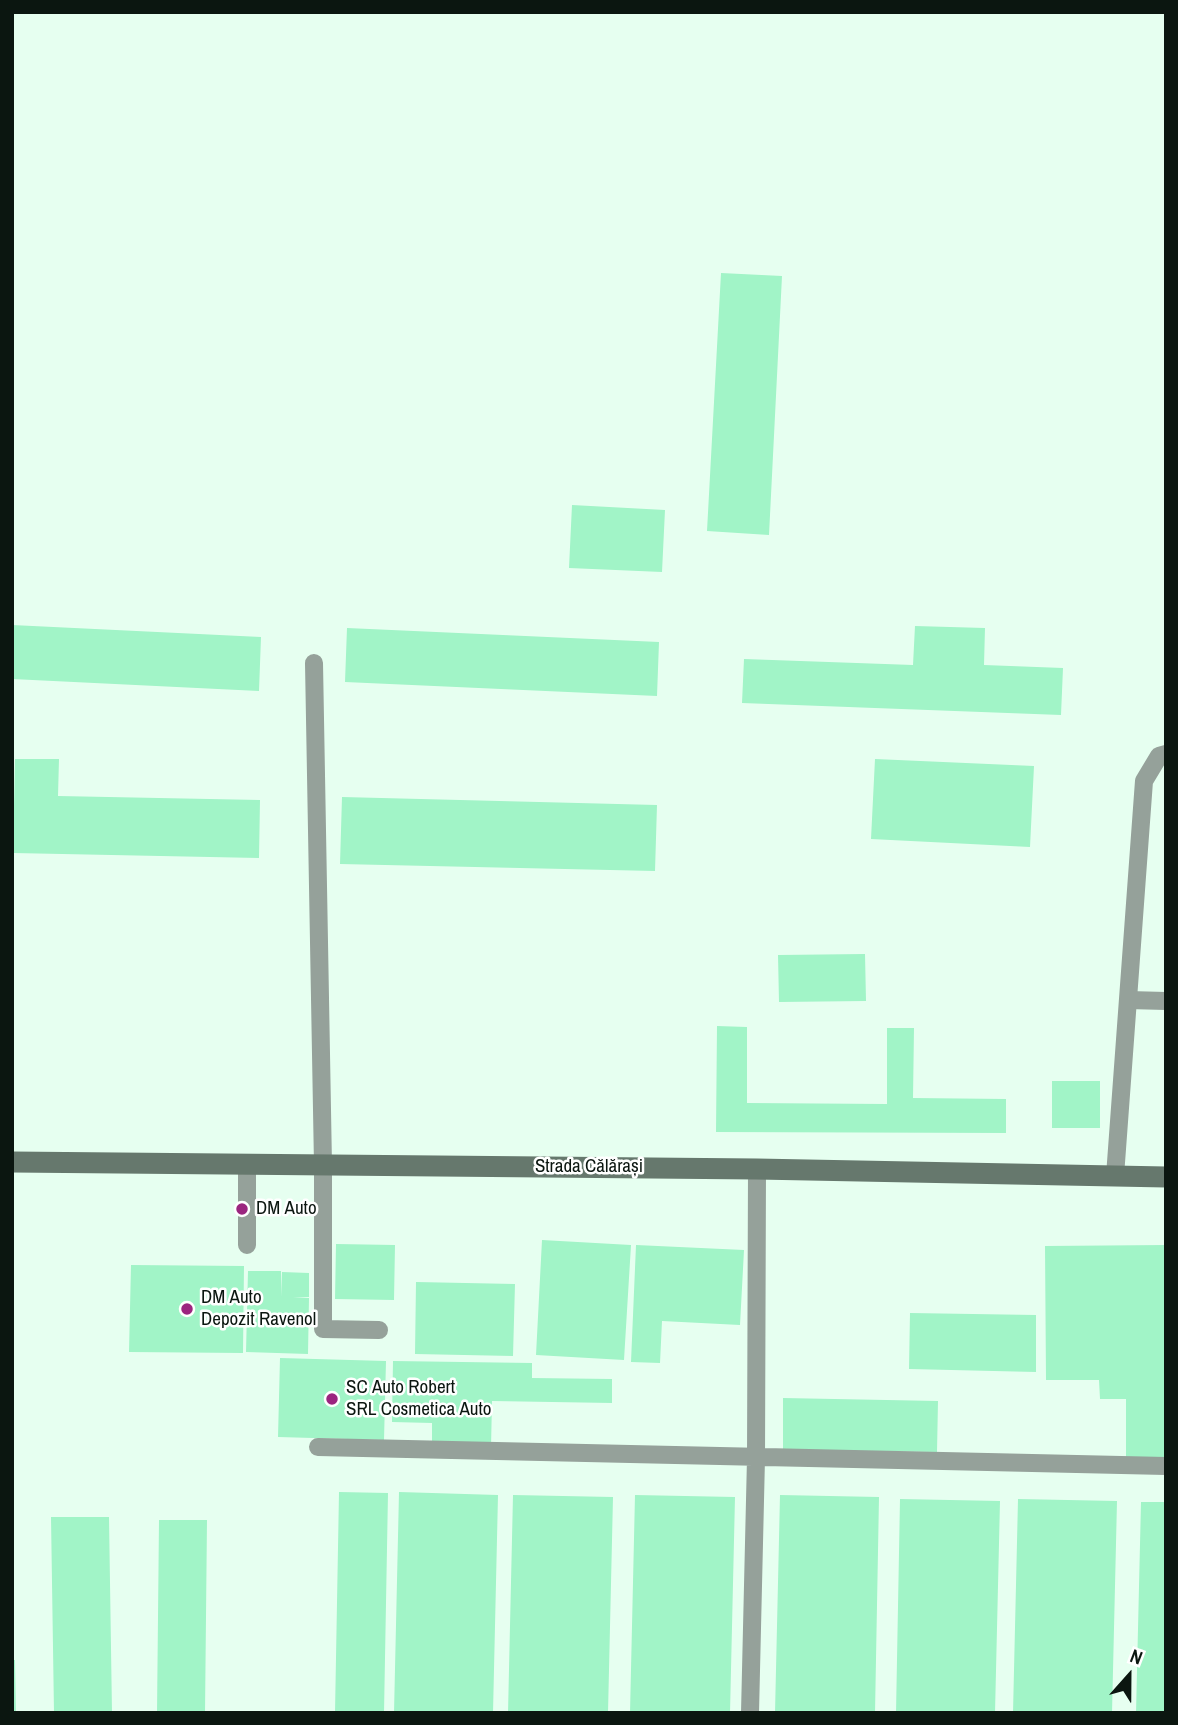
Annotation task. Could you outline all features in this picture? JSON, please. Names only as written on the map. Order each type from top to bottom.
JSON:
[{"type":"main road","name":"Strada Călărași","points":[[12,1162],[757,1169],[1166,1177]]},
{"type":"lane","points":[[314,663],[323,1165],[323,1329],[379,1330]]},
{"type":"lane","points":[[1115,1176],[1144,781],[1159,756],[1166,754]]},
{"type":"lane","points":[[1128,1000],[1166,1001]]},
{"type":"lane","points":[[247,1164],[247,1245]]},
{"type":"lane","points":[[750,1713],[756,1458],[757,1169]]},
{"type":"lane","points":[[318,1447],[1166,1466]]},
{"type":"building","points":[[721,273],[782,276],[769,535],[707,531]]},
{"type":"building","points":[[572,505],[665,510],[662,572],[569,568]]},
{"type":"building","points":[[12,625],[261,637],[259,691],[12,679]]},
{"type":"building","points":[[915,626],[985,628],[984,665],[1063,668],[1061,715],[742,703],[744,659],[913,665]]},
{"type":"building","points":[[347,628],[659,642],[657,696],[345,682]]},
{"type":"building","points":[[15,759],[59,759],[58,796],[260,800],[259,858],[13,853]]},
{"type":"building","points":[[875,759],[1034,766],[1030,847],[871,839]]},
{"type":"building","points":[[342,797],[657,805],[655,871],[340,864]]},
{"type":"building","points":[[865,954],[866,1001],[779,1002],[778,955]]},
{"type":"building","points":[[717,1026],[747,1027],[747,1103],[887,1104],[887,1028],[914,1028],[913,1098],[1006,1099],[1006,1133],[716,1132]]},
{"type":"building","points":[[1052,1081],[1100,1081],[1100,1128],[1052,1128]]},
{"type":"building","points":[[542,1240],[631,1245],[624,1360],[536,1355]]},
{"type":"building","points":[[336,1244],[395,1245],[394,1300],[335,1299]]},
{"type":"building","points":[[636,1245],[744,1250],[740,1325],[662,1321],[660,1363],[631,1362]]},
{"type":"building","points":[[1166,1245],[1166,1458],[1126,1459],[1126,1399],[1100,1399],[1099,1380],[1046,1380],[1045,1246]]},
{"type":"building","name":"DM Auto Depozit Ravenol","points":[[131,1265],[244,1266],[243,1353],[129,1352]]},
{"type":"building","points":[[248,1271],[281,1271],[282,1297],[282,1272],[309,1273],[309,1297],[293,1298],[309,1298],[308,1354],[246,1352]]},
{"type":"building","points":[[416,1282],[515,1284],[513,1356],[415,1354]]},
{"type":"building","points":[[910,1313],[1036,1315],[1036,1372],[909,1369]]},
{"type":"building","name":"SC Auto Robert SRL Cosmetica Auto","points":[[280,1358],[386,1361],[384,1440],[278,1437]]},
{"type":"building","points":[[393,1361],[532,1363],[532,1378],[612,1379],[612,1403],[492,1401],[491,1448],[432,1447],[432,1423],[392,1422]]},
{"type":"building","points":[[783,1398],[938,1401],[937,1452],[783,1450]]},
{"type":"building","points":[[339,1492],[388,1493],[384,1713],[335,1713]]},
{"type":"building","points":[[399,1492],[498,1495],[493,1713],[394,1713]]},
{"type":"building","points":[[513,1495],[613,1497],[608,1713],[508,1713]]},
{"type":"building","points":[[635,1495],[735,1497],[730,1713],[630,1713]]},
{"type":"building","points":[[780,1495],[879,1497],[875,1713],[775,1713]]},
{"type":"building","points":[[900,1499],[1000,1501],[995,1713],[896,1713]]},
{"type":"building","points":[[1018,1499],[1117,1501],[1112,1713],[1013,1713]]},
{"type":"building","points":[[1141,1502],[1166,1502],[1166,1713],[1136,1713]]},
{"type":"building","points":[[51,1517],[109,1517],[112,1713],[54,1713]]},
{"type":"building","points":[[159,1520],[207,1520],[205,1713],[157,1713]]},
{"type":"building","points":[[12,1660],[15,1660],[16,1713],[12,1713]]},
{"type":"place","name":"DM Auto","points":[[242,1209]]},
{"type":"place","name":"DM Auto Depozit Ravenol","points":[[187,1309]]},
{"type":"place","name":"SC Auto Robert SRL Cosmetica Auto","points":[[332,1399]]}]
